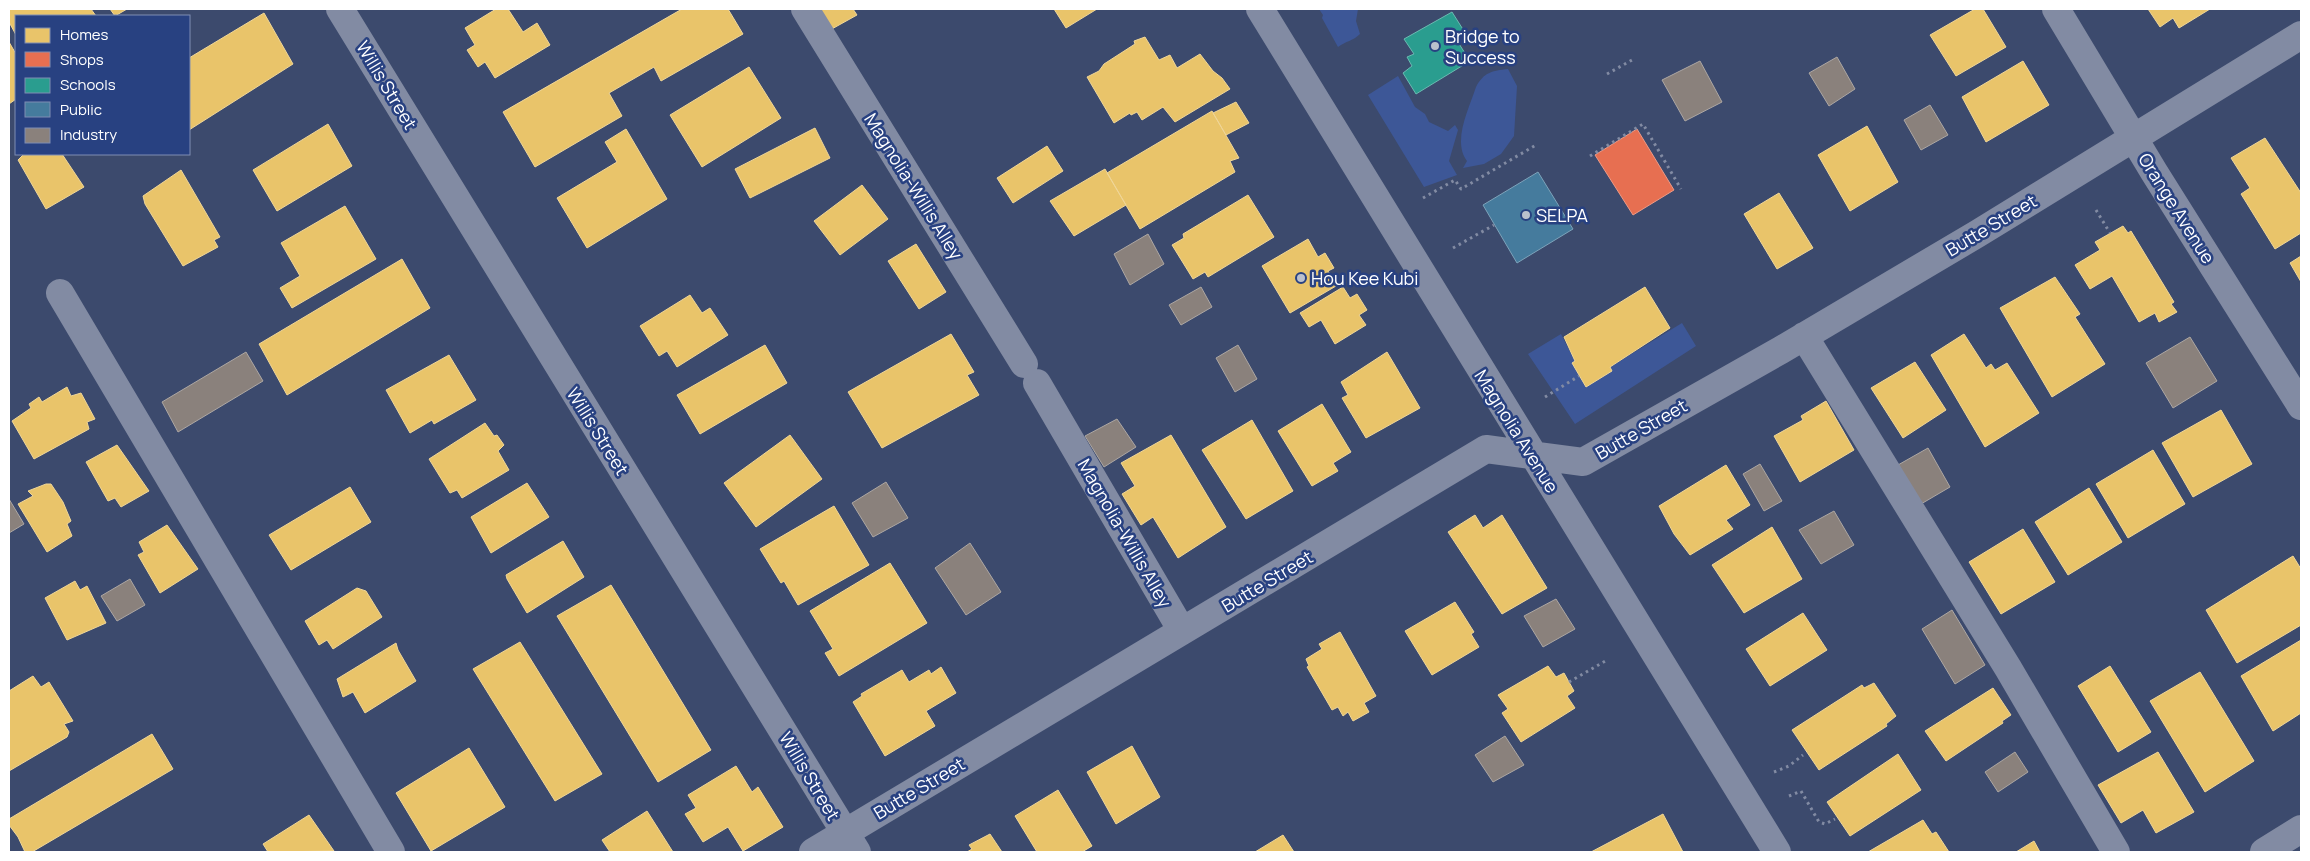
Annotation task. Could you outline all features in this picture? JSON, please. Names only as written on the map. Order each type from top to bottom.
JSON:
[{"type":"street","name":"Willis Street","points":[[340,9],[851,842]]},
{"type":"street","name":"Magnolia-Willis Alley","points":[[805,9],[1031,373],[1182,632]]},
{"type":"street","name":"Magnolia Avenue","points":[[1260,9],[1777,852]]},
{"type":"street","name":"Orange Avenue","points":[[2056,9],[2301,406]]},
{"type":"street","name":"Butte Street","points":[[812,852],[851,842],[1182,632],[1480,452],[1486,449],[1583,462],[1804,336],[2301,36]]},
{"type":"street","points":[[60,293],[391,852]]},
{"type":"street","points":[[1804,336],[2008,668],[2116,852]]},
{"type":"street","points":[[2264,852],[2301,830]]},
{"type":"path","points":[[1607,74],[1632,60]]},
{"type":"path","points":[[1590,156],[1643,124],[1681,189]]},
{"type":"path","points":[[1423,198],[1455,180],[1461,189],[1536,145]]},
{"type":"path","points":[[2096,210],[2110,233]]},
{"type":"path","points":[[1453,248],[1494,225]]},
{"type":"path","points":[[1545,397],[1579,376]]},
{"type":"path","points":[[1569,682],[1606,660]]},
{"type":"path","points":[[1774,772],[1789,766],[1803,755]]},
{"type":"path","points":[[1789,796],[1801,791],[1819,822],[1825,824],[1835,819]]},
{"type":"shaded area","points":[[1319,9],[1358,9],[1356,21],[1360,34],[1338,47]]},
{"type":"shaded area","points":[[1508,69],[1517,86],[1514,136],[1501,154],[1484,164],[1463,168],[1467,161],[1463,153],[1461,135],[1476,87],[1485,75]]},
{"type":"shaded area","points":[[1398,76],[1415,107],[1425,114],[1429,122],[1448,131],[1455,125],[1458,130],[1449,161],[1457,175],[1424,187],[1368,95]]},
{"type":"shaded area","points":[[1682,323],[1696,346],[1575,424],[1528,354],[1561,334],[1575,361],[1572,363],[1586,386],[1612,371],[1610,367]]},
{"type":"building: Homes","points":[[9,9],[91,9],[95,15],[15,15],[15,33],[9,22]]},
{"type":"building: Homes","points":[[110,9],[127,9],[117,15],[114,15]]},
{"type":"building: Homes","points":[[496,9],[508,9],[523,32],[537,23],[550,45],[495,78],[485,62],[478,67],[467,50],[475,45],[465,28]]},
{"type":"building: Homes","points":[[682,9],[728,9],[743,34],[661,81],[654,67],[609,93],[622,116],[535,167],[503,112]]},
{"type":"building: Homes","points":[[817,9],[853,9],[857,15],[830,30]]},
{"type":"building: Homes","points":[[1054,9],[1097,9],[1066,28]]},
{"type":"building: Homes","points":[[1975,9],[1983,9],[2006,47],[1956,76],[1930,35]]},
{"type":"building: Homes","points":[[2148,9],[2210,9],[2179,28],[2173,18],[2160,27]]},
{"type":"building: Homes","points":[[264,13],[293,64],[190,129],[190,57]]},
{"type":"building: Homes","points":[[1145,37],[1159,60],[1170,55],[1177,68],[1200,54],[1230,89],[1175,122],[1163,107],[1142,120],[1137,112],[1131,115],[1130,113],[1114,123],[1087,77],[1099,71],[1104,64],[1135,44],[1134,41]]},
{"type":"building: Homes","points":[[9,42],[15,52],[15,100],[9,104]]},
{"type":"building: Homes","points":[[2023,61],[2049,105],[1986,142],[1962,97]]},
{"type":"building: Homes","points":[[749,67],[781,118],[702,167],[670,115]]},
{"type":"building: Homes","points":[[1236,102],[1249,123],[1226,135],[1213,113]]},
{"type":"building: Homes","points":[[1212,111],[1239,158],[1230,161],[1235,172],[1140,229],[1107,173]]},
{"type":"building: Homes","points":[[328,124],[352,166],[277,211],[253,170]]},
{"type":"building: Homes","points":[[1867,126],[1898,182],[1850,211],[1818,155]]},
{"type":"building: Homes","points":[[815,128],[830,158],[750,198],[735,169]]},
{"type":"building: Homes","points":[[626,129],[667,199],[587,248],[557,198],[617,162],[605,142]]},
{"type":"building: Homes","points":[[2265,138],[2301,193],[2301,233],[2275,249],[2241,194],[2250,188],[2231,158]]},
{"type":"building: Homes","points":[[1047,146],[1063,171],[1013,203],[997,178]]},
{"type":"building: Homes","points":[[23,155],[63,155],[84,187],[46,209],[18,160]]},
{"type":"building: Homes","points":[[1105,169],[1126,205],[1074,236],[1050,201]]},
{"type":"building: Homes","points":[[181,170],[220,237],[214,240],[218,247],[183,266],[145,204],[143,196]]},
{"type":"building: Homes","points":[[862,185],[888,219],[840,255],[814,221]]},
{"type":"building: Homes","points":[[1779,193],[1813,248],[1777,269],[1744,214]]},
{"type":"building: Homes","points":[[1248,195],[1274,237],[1208,277],[1205,272],[1193,279],[1172,245],[1184,238],[1183,234]]},
{"type":"building: Homes","points":[[345,206],[376,259],[292,308],[280,288],[300,276],[281,243]]},
{"type":"building: Homes","points":[[2123,226],[2128,233],[2131,231],[2174,302],[2171,304],[2177,312],[2159,322],[2155,313],[2139,322],[2112,276],[2090,289],[2075,265],[2100,250],[2095,242]]},
{"type":"building: Homes","name":"Hou Kee Kubi","points":[[1308,239],[1318,257],[1325,253],[1334,268],[1328,271],[1336,286],[1290,313],[1262,266]]},
{"type":"building: Homes","points":[[916,244],[946,292],[919,309],[888,261]]},
{"type":"building: Homes","points":[[2301,256],[2301,282],[2290,263]]},
{"type":"building: Homes","points":[[402,259],[430,308],[287,395],[259,344]]},
{"type":"building: Homes","points":[[2055,277],[2080,314],[2075,317],[2105,364],[2052,397],[2000,308]]},
{"type":"building: Homes","points":[[1343,287],[1350,298],[1357,294],[1367,310],[1359,315],[1366,325],[1335,344],[1321,320],[1309,327],[1300,313]]},
{"type":"building: Homes","points":[[1645,287],[1670,328],[1610,367],[1612,371],[1586,387],[1572,363],[1575,361],[1564,337]]},
{"type":"building: Homes","points":[[690,295],[702,313],[710,308],[728,335],[677,367],[667,351],[659,356],[640,326]]},
{"type":"building: Homes","points":[[951,334],[974,372],[967,375],[979,395],[882,448],[848,392]]},
{"type":"building: Homes","points":[[1964,334],[1986,368],[1991,364],[1995,370],[2007,363],[2039,413],[1985,447],[1931,355]]},
{"type":"building: Homes","points":[[765,345],[787,383],[700,434],[677,395]]},
{"type":"building: Homes","points":[[1387,352],[1420,408],[1366,438],[1342,398],[1348,395],[1341,382]]},
{"type":"building: Homes","points":[[449,355],[476,400],[434,424],[432,420],[410,433],[386,390]]},
{"type":"building: Homes","points":[[1915,362],[1946,410],[1903,438],[1871,388]]},
{"type":"building: Homes","points":[[67,387],[71,396],[81,393],[95,419],[87,422],[89,429],[34,459],[12,421],[31,408],[29,404],[39,397],[42,402]]},
{"type":"building: Homes","points":[[1826,401],[1854,450],[1800,482],[1774,436],[1803,420],[1801,416]]},
{"type":"building: Homes","points":[[1322,404],[1351,452],[1333,463],[1338,471],[1312,486],[1278,431]]},
{"type":"building: Homes","points":[[2221,410],[2252,464],[2193,497],[2162,443]]},
{"type":"building: Homes","points":[[1252,420],[1293,491],[1246,519],[1202,450]]},
{"type":"building: Homes","points":[[485,423],[494,436],[497,435],[504,445],[498,451],[509,470],[462,498],[457,490],[450,493],[429,459]]},
{"type":"building: Homes","points":[[790,435],[822,479],[756,527],[724,483]]},
{"type":"building: Homes","points":[[1171,435],[1226,527],[1178,558],[1153,517],[1141,525],[1122,494],[1135,486],[1121,463]]},
{"type":"building: Homes","points":[[117,445],[149,491],[121,507],[115,498],[108,501],[86,462]]},
{"type":"building: Homes","points":[[2153,450],[2185,504],[2128,538],[2096,484]]},
{"type":"building: Homes","points":[[1726,465],[1750,505],[1726,520],[1733,529],[1690,555],[1674,534],[1659,506]]},
{"type":"building: Homes","points":[[527,483],[549,517],[491,553],[471,517]]},
{"type":"building: Homes","points":[[51,484],[63,502],[71,521],[67,524],[72,536],[47,552],[18,504],[33,496],[28,491]]},
{"type":"building: Homes","points":[[350,487],[371,522],[291,570],[269,535]]},
{"type":"building: Homes","points":[[2089,488],[2122,542],[2068,575],[2035,522]]},
{"type":"building: Homes","points":[[834,506],[869,565],[798,605],[784,581],[781,583],[760,549]]},
{"type":"building: Homes","points":[[1475,515],[1483,528],[1502,515],[1547,588],[1502,614],[1448,532]]},
{"type":"building: Homes","points":[[167,525],[198,569],[160,593],[138,555],[144,552],[139,542]]},
{"type":"building: Homes","points":[[1772,527],[1802,579],[1744,613],[1712,565]]},
{"type":"building: Homes","points":[[2023,529],[2055,582],[2001,614],[1969,562]]},
{"type":"building: Homes","points":[[563,541],[584,577],[527,613],[506,575]]},
{"type":"building: Homes","points":[[2293,556],[2301,569],[2301,625],[2237,663],[2206,610]]},
{"type":"building: Homes","points":[[890,563],[927,623],[839,676],[825,653],[833,649],[810,611]]},
{"type":"building: Homes","points":[[75,581],[80,590],[87,586],[106,623],[67,640],[45,598]]},
{"type":"building: Homes","points":[[611,585],[711,750],[658,782],[557,616]]},
{"type":"building: Homes","points":[[357,588],[366,591],[382,617],[333,649],[327,640],[319,645],[305,621]]},
{"type":"building: Homes","points":[[1455,602],[1474,632],[1471,634],[1479,647],[1432,675],[1405,631]]},
{"type":"building: Homes","points":[[1803,613],[1827,650],[1770,686],[1746,649]]},
{"type":"building: Homes","points":[[1340,632],[1376,696],[1364,703],[1369,712],[1353,721],[1348,712],[1343,716],[1338,707],[1332,710],[1307,667],[1309,666],[1306,659],[1322,649],[1319,644]]},
{"type":"building: Homes","points":[[2301,640],[2301,713],[2273,731],[2241,676]]},
{"type":"building: Homes","points":[[520,642],[602,774],[555,801],[473,669]]},
{"type":"building: Homes","points":[[396,643],[416,681],[365,713],[353,692],[343,697],[337,679]]},
{"type":"building: Homes","points":[[1548,666],[1556,677],[1564,673],[1574,691],[1567,696],[1575,708],[1521,742],[1502,713],[1508,709],[1498,695]]},
{"type":"building: Homes","points":[[2110,666],[2151,732],[2118,752],[2078,686]]},
{"type":"building: Homes","points":[[941,667],[956,693],[926,711],[935,726],[885,756],[853,702],[862,696],[861,694],[902,670],[909,682],[929,670],[931,674]]},
{"type":"building: Homes","points":[[2200,672],[2254,761],[2205,792],[2150,701]]},
{"type":"building: Homes","points":[[33,676],[41,687],[49,682],[73,721],[64,724],[69,732],[67,737],[9,771],[9,691]]},
{"type":"building: Homes","points":[[1874,683],[1896,716],[1886,724],[1887,726],[1819,770],[1792,730],[1862,685],[1864,688]]},
{"type":"building: Homes","points":[[1993,688],[2011,715],[2002,721],[2003,723],[1946,761],[1925,731]]},
{"type":"building: Homes","points":[[152,734],[173,769],[32,852],[25,852],[18,837],[9,825],[9,819]]},
{"type":"building: Homes","points":[[1132,746],[1160,797],[1116,824],[1087,772]]},
{"type":"building: Homes","points":[[469,748],[505,807],[431,851],[396,793]]},
{"type":"building: Homes","points":[[2158,752],[2194,812],[2156,833],[2143,810],[2121,823],[2098,785]]},
{"type":"building: Homes","points":[[1898,754],[1921,790],[1850,836],[1827,802]]},
{"type":"building: Homes","points":[[736,766],[752,792],[758,787],[783,827],[743,851],[728,827],[703,842],[685,814],[696,808],[688,795]]},
{"type":"building: Homes","points":[[1058,790],[1092,846],[1082,852],[1037,852],[1015,816]]},
{"type":"building: Homes","points":[[647,811],[673,852],[610,852],[602,840]]},
{"type":"building: Homes","points":[[1663,814],[1683,852],[1591,852]]},
{"type":"building: Homes","points":[[309,815],[334,851],[268,852],[263,844]]},
{"type":"building: Homes","points":[[1923,820],[1932,834],[1936,832],[1949,852],[1868,852]]},
{"type":"building: Homes","points":[[990,834],[1002,852],[967,852],[972,849],[969,845]]},
{"type":"building: Homes","points":[[1283,835],[1294,852],[1255,852]]},
{"type":"building: Homes","points":[[2034,841],[2040,852],[2016,852]]},
{"type":"building: Shops","points":[[1637,129],[1674,190],[1633,215],[1595,155]]},
{"type":"building: Schools","name":"Bridge to Success","points":[[1452,12],[1464,31],[1454,36],[1470,61],[1416,94],[1403,73],[1412,66],[1407,57],[1414,54],[1404,39]]},
{"type":"building: Public","name":"SELPA","points":[[1538,172],[1573,229],[1517,263],[1483,205]]},
{"type":"building: Industry","points":[[1837,57],[1855,89],[1829,106],[1809,73]]},
{"type":"building: Industry","points":[[1700,61],[1722,102],[1685,121],[1662,80]]},
{"type":"building: Industry","points":[[1930,105],[1948,135],[1921,150],[1904,120]]},
{"type":"building: Industry","points":[[1148,234],[1164,264],[1130,285],[1114,254]]},
{"type":"building: Industry","points":[[1201,287],[1212,307],[1181,325],[1169,305]]},
{"type":"building: Industry","points":[[2190,337],[2217,381],[2173,408],[2146,363]]},
{"type":"building: Industry","points":[[1238,345],[1257,379],[1235,392],[1216,358]]},
{"type":"building: Industry","points":[[246,352],[263,381],[178,432],[162,402]]},
{"type":"building: Industry","points":[[1117,419],[1136,447],[1104,467],[1085,436]]},
{"type":"building: Industry","points":[[1928,448],[1950,487],[1921,504],[1898,465]]},
{"type":"building: Industry","points":[[1760,464],[1782,501],[1764,511],[1743,474]]},
{"type":"building: Industry","points":[[886,482],[908,518],[873,537],[852,503]]},
{"type":"building: Industry","points":[[9,499],[24,524],[9,533]]},
{"type":"building: Industry","points":[[1834,511],[1854,545],[1821,564],[1799,530]]},
{"type":"building: Industry","points":[[970,543],[1001,592],[966,615],[935,568]]},
{"type":"building: Industry","points":[[130,579],[145,605],[117,621],[101,596]]},
{"type":"building: Industry","points":[[1556,599],[1575,629],[1543,647],[1524,616]]},
{"type":"building: Industry","points":[[1952,610],[1985,665],[1955,684],[1922,629]]},
{"type":"building: Industry","points":[[1505,736],[1524,765],[1493,782],[1475,755]]},
{"type":"building: Industry","points":[[2015,752],[2028,772],[1998,792],[1985,772]]},
{"type":"place","name":"Bridge to Success","points":[[1435,46]]},
{"type":"place","name":"SELPA","points":[[1526,215]]},
{"type":"place","name":"Hou Kee Kubi","points":[[1301,278]]}]
